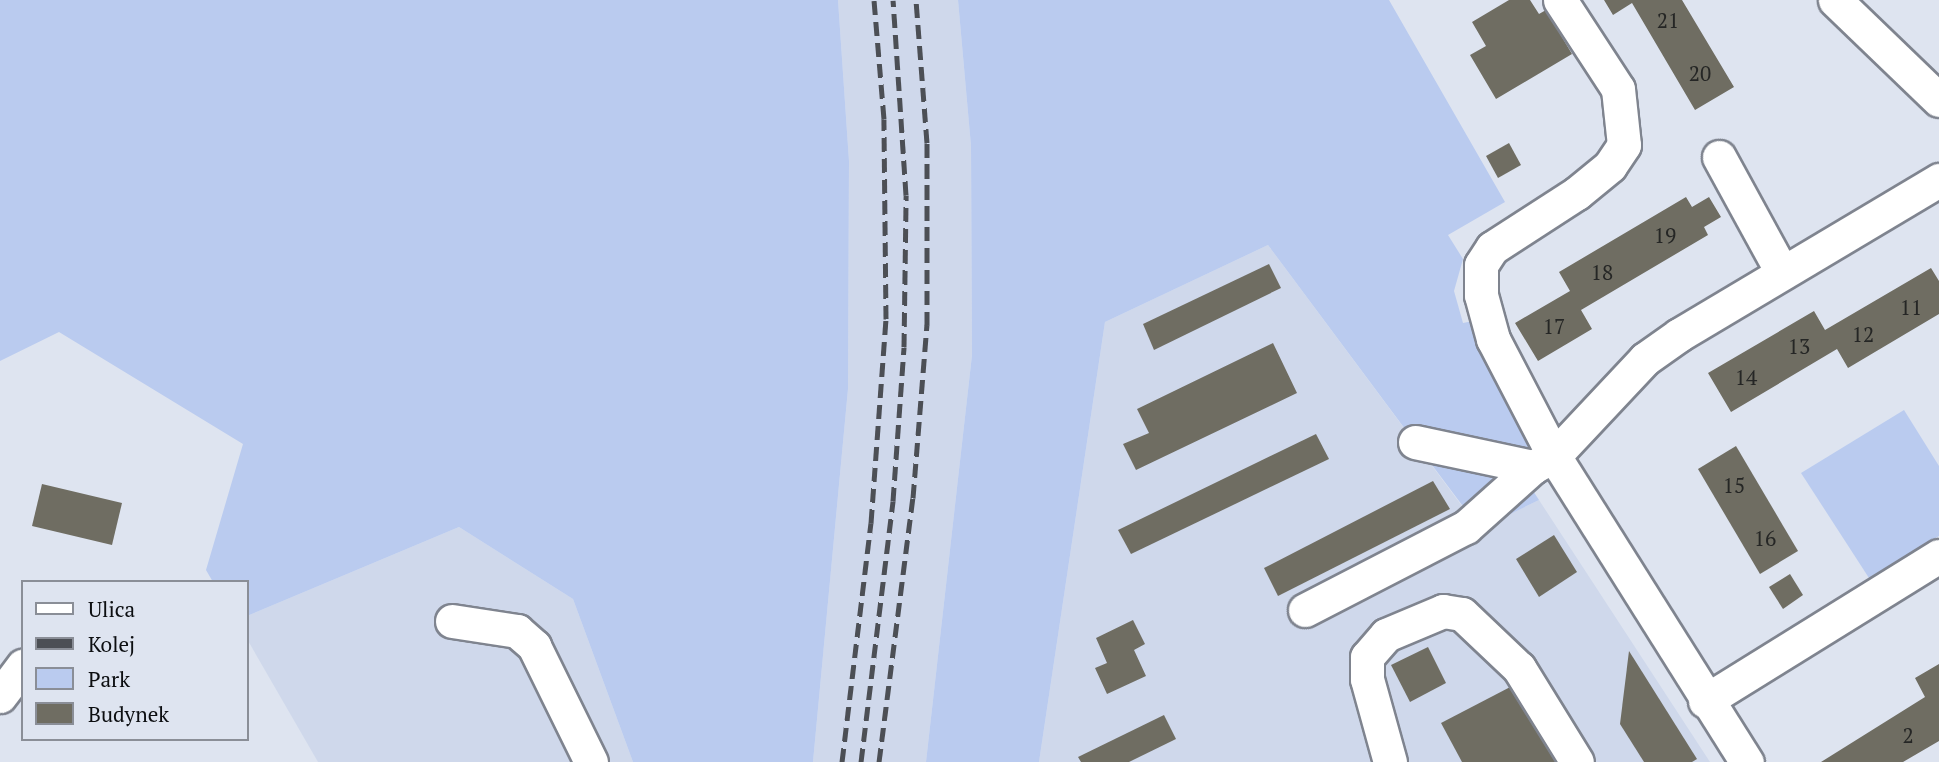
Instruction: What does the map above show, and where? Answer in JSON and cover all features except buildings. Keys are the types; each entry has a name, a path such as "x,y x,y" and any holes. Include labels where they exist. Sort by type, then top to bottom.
{"street":[{"path":"1560,0 1618,89 1624,145 1610,166 1577,193 1492,247 1481,265 1488,321 1544,462 1747,762"},
{"path":"1839,1 1939,100"},
{"path":"1720,157 1782,272"},
{"path":"1305,610 1466,527 1544,462 1645,359 1782,272 1939,180"},
{"path":"1415,442 1544,462"},
{"path":"1705,701 1939,556"},
{"path":"1390,762 1367,679 1367,657 1386,635 1443,611 1462,614 1519,668 1577,762"},
{"path":"452,621 517,631 534,646 591,762"},
{"path":"0,696 21,669"}],"shaded area":[{"path":"838,0 958,0 971,146 972,355 926,762 813,762 848,389 849,161"},
{"path":"1268,245 1479,529 1539,500 1710,762 1039,762 1105,322"},
{"path":"459,527 573,599 633,762 318,762 248,641 248,616"}],"green space":[{"path":"0,0 838,0 849,161 848,389 813,762 633,762 573,599 459,527 248,616 248,580 212,580 206,570 243,444 59,332 0,361"},
{"path":"958,0 1389,0 1505,202 1448,235 1463,259 1454,291 1463,323 1473,321 1538,457 1408,433 1268,245 1105,322 1039,762 926,762 972,355 971,146"},
{"path":"1904,410 1939,466 1939,536 1869,578 1801,473"},
{"path":"1426,457 1520,471 1539,500 1480,529"}],"railway":[{"path":"842,762 871,523 886,319 884,119 874,0"},
{"path":"861,762 893,501 904,347 906,195 893,0"},
{"path":"879,762 913,498 927,325 927,143 916,0"}]}
